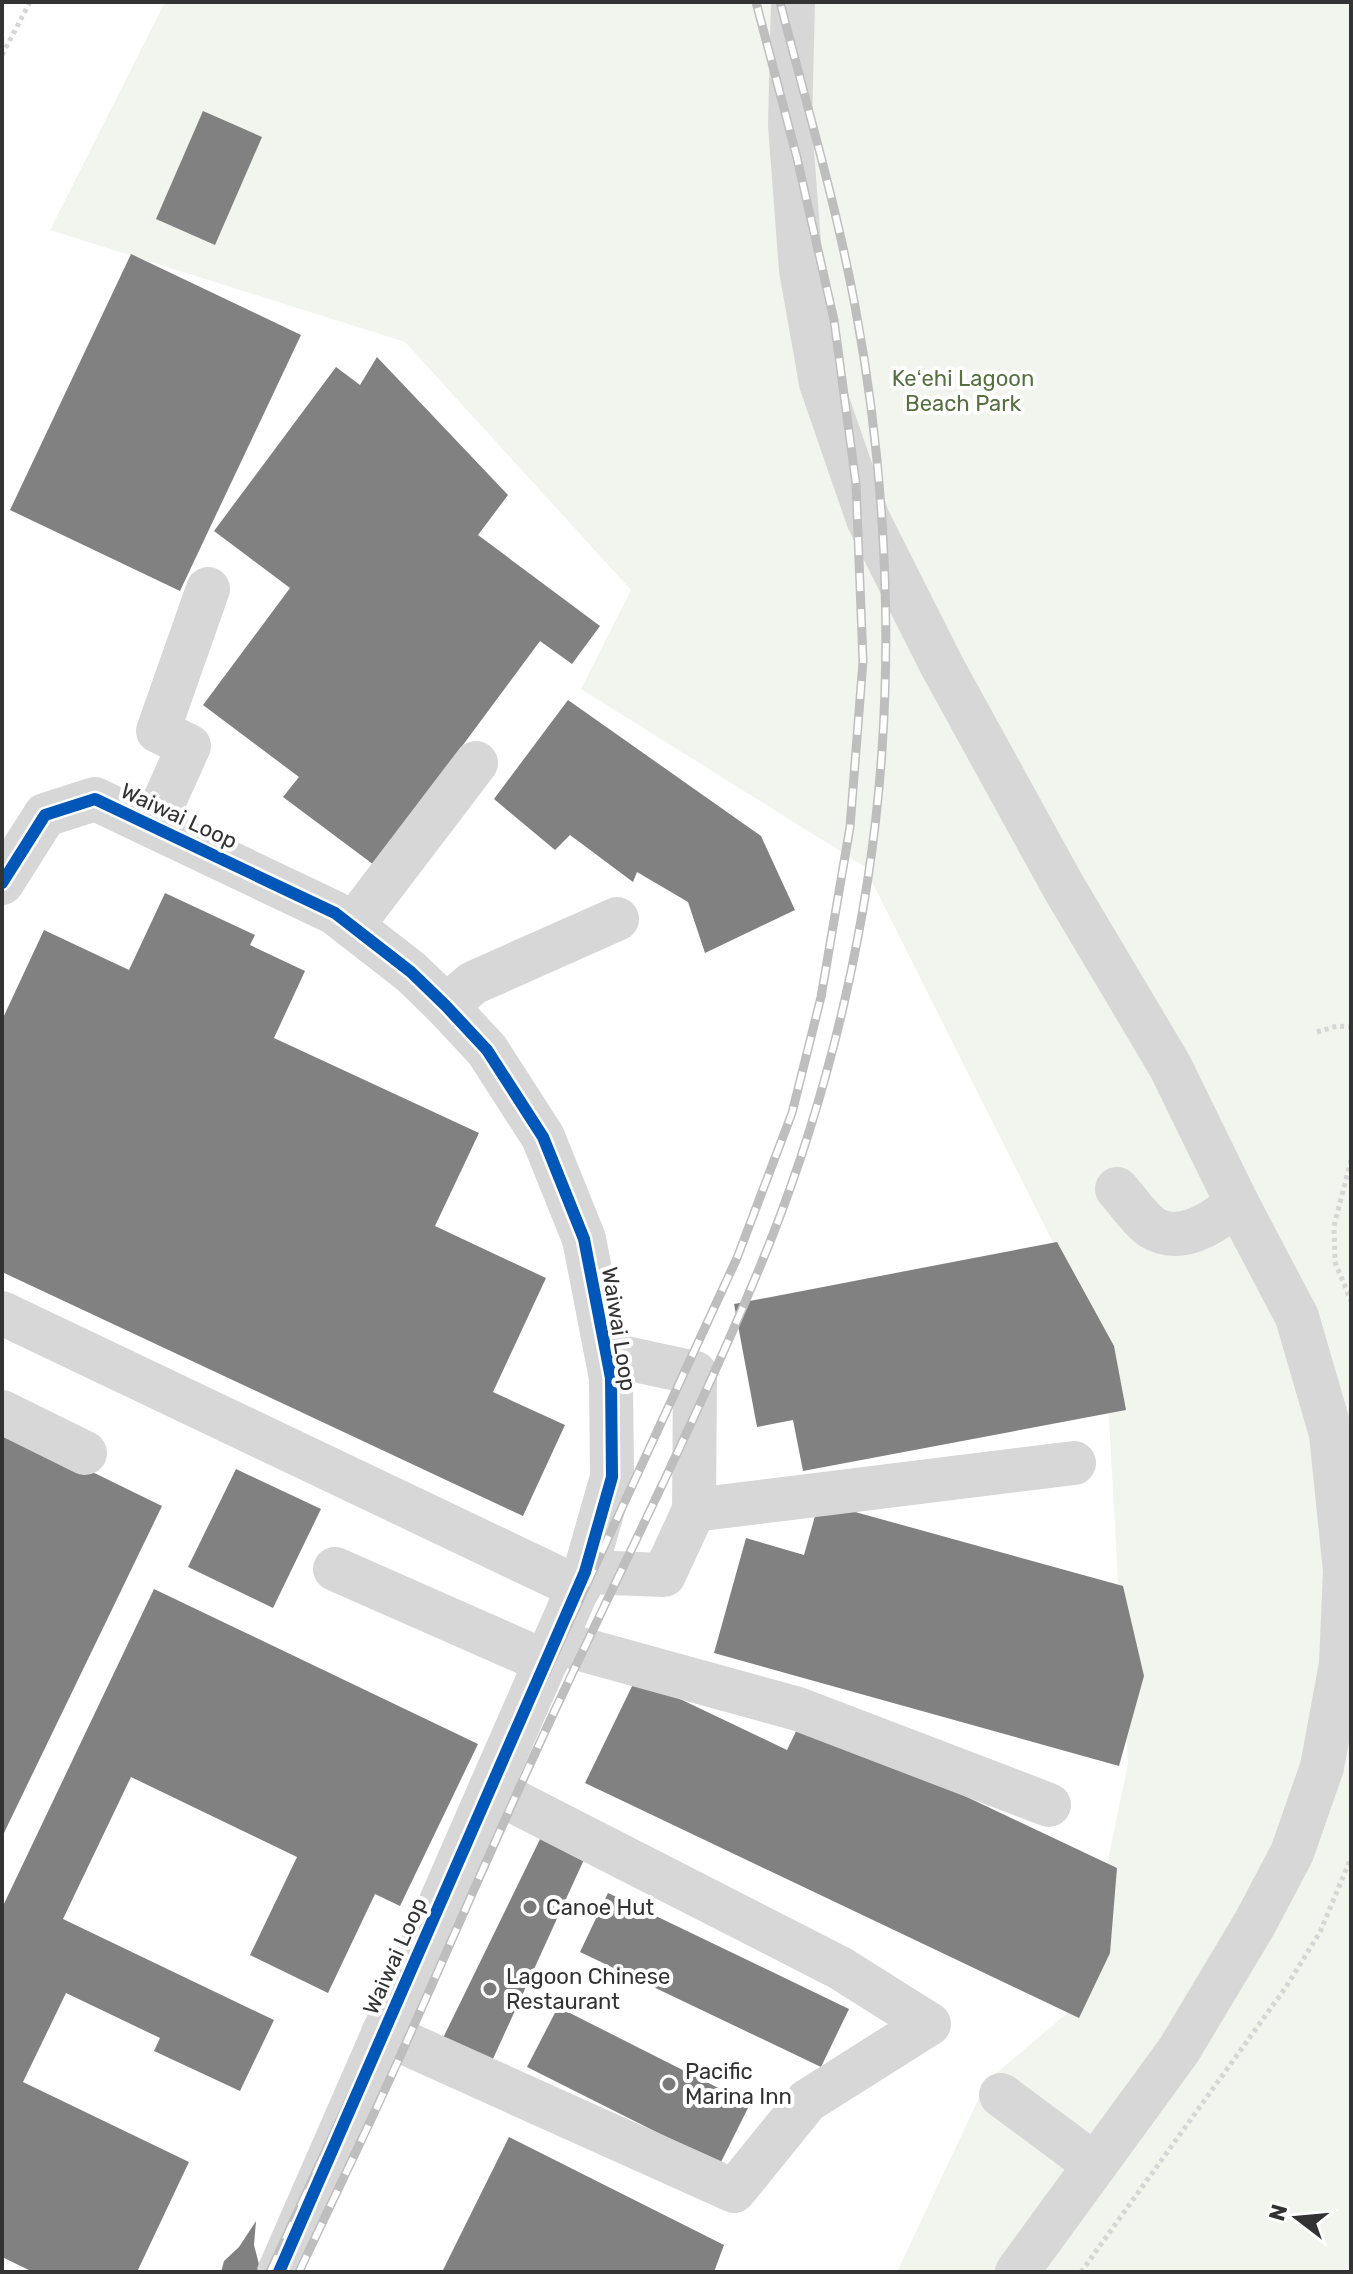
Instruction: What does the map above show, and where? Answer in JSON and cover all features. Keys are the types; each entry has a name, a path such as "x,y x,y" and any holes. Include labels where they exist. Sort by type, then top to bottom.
{"street":[{"path":"793,2 790,125 801,270 821,383 868,519 942,666 1048,858 1170,1066 1297,1317 1331,1434 1345,1571 1341,1664 1322,1767 1292,1853 1255,1923 1179,2050 1017,2272"},
{"path":"153,826 189,746 158,731 208,589"},
{"path":"352,926 476,763"},
{"name":"Waiwai Loop","path":"2,883 45,815 95,799 335,913 352,926 411,972 487,1050 543,1137 584,1239 607,1354 611,1378 612,1477 582,1580 279,2272"},
{"path":"446,1006 473,983 617,919"},
{"path":"1117,1189 1152,1227 1178,1235 1214,1223 1237,1203"},
{"path":"2,1313 582,1580 664,1575 694,1510 695,1373 607,1354"},
{"path":"2,1412 85,1453"},
{"path":"694,1510 1074,1463"},
{"path":"335,1569 550,1652 798,1709 1049,1805"},
{"path":"383,2033 734,2191 807,2101 929,2024 840,1968 490,1789"},
{"path":"1001,2095 1095,2165"}],"path":[{"path":"2,55 30,2"},
{"path":"1317,1032 1337,1026 1351,1027"},
{"path":"1351,1160 1334,1226 1335,1262 1351,1301"},
{"path":"1081,2272 1286,1987 1320,1932 1351,1858"}],"green space":[{"name":"Keʻehi Lagoon Beach Park","path":"165,2 1351,2 1351,2272 897,2272 987,2081 1078,2004 1128,1764 1105,1346 864,866 581,689 631,590 405,342 50,230"}],"building":[{"path":"203,111 262,137 215,245 156,219"},
{"path":"131,254 301,335 180,591 10,510"},
{"path":"377,357 508,495 478,535 600,626 572,664 540,641 374,865 283,797 299,777 203,705 290,588 214,531 336,367 360,385"},
{"path":"568,700 761,836 795,910 705,953 688,902 637,872 633,882 570,835 555,850 494,799"},
{"path":"165,893 255,935 250,945 305,971 274,1038 479,1133 435,1226 546,1278 493,1392 565,1425 523,1516 2,1272 2,1020 44,930 129,970"},
{"path":"1057,1242 1114,1346 1126,1410 803,1471 793,1420 757,1427 734,1304"},
{"path":"2,1428 162,1506 2,1837"},
{"path":"236,1469 321,1509 273,1608 188,1567"},
{"path":"819,1502 1123,1586 1144,1676 1119,1766 714,1653 746,1538 804,1555"},
{"path":"154,1589 478,1744 400,1906 375,1894 328,1993 250,1955 297,1857 131,1777 63,1919 274,2020 240,2091 154,2051 160,2038 66,1993 23,2082 189,2162 137,2272 33,2272 2,2257 2,1908"},
{"path":"636,1678 787,1750 802,1719 1117,1868 1110,1953 1079,2018 585,1783"},
{"path":"544,1831 587,1853 492,2061 443,2038"},
{"path":"608,1893 849,2009 821,2067 580,1952"},
{"path":"558,2007 750,2104 720,2164 527,2067"},
{"path":"509,2137 724,2245 714,2272 442,2272"},
{"path":"256,2221 254,2245 261,2272 221,2272 224,2261 239,2247"}],"railway":[{"path":"270,2272 737,1258 792,1113 821,997 850,827 863,661 856,484 834,320 797,158 756,2"},
{"path":"299,2272 747,1299 812,1123 845,1000 868,875 882,750 886,640 882,527 872,415 855,306 830,192 780,2"}],"cycle path":[{"path":"2,883 45,815 95,799 335,913 411,972 487,1050 543,1137 584,1239 611,1378 612,1477 585,1572 279,2272"}],"place":[{"name":"Canoe Hut","path":"530,1907"},
{"name":"Lagoon Chinese Restaurant","path":"490,1989"},
{"name":"Pacific Marina Inn","path":"669,2084"}]}
